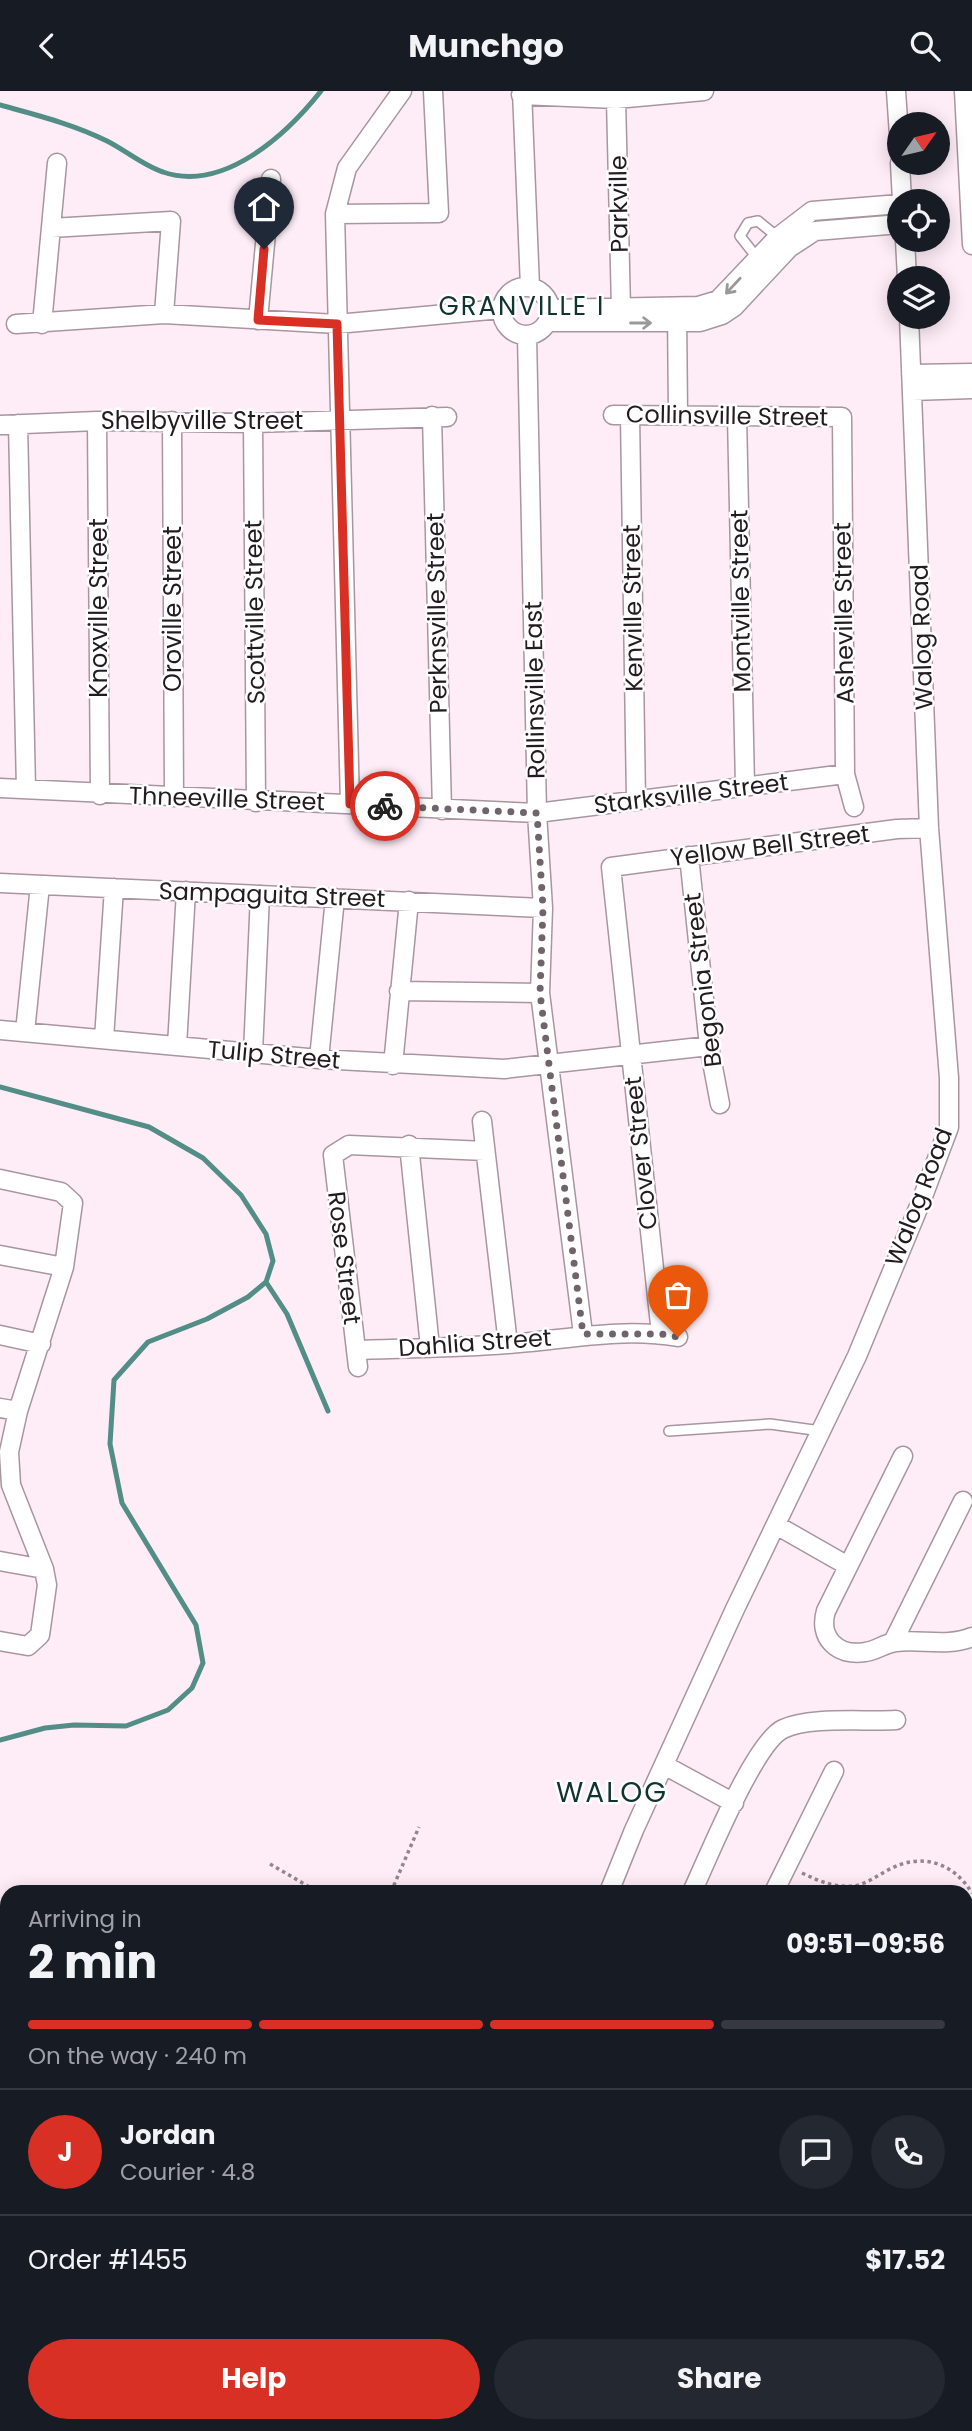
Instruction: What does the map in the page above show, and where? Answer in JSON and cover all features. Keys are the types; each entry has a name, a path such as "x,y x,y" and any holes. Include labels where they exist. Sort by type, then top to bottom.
{"street":[{"path":"350,804 335,213 341,181 347,169 402,91"},
{"path":"335,213 439,213 433,91"},
{"path":"530,287 521,93 616,99 704,91"},
{"path":"896,91 897,112"},
{"path":"964,91 968,113 972,245"},
{"name":"Parkville","path":"616,99 621,309"},
{"path":"42,324 57,163"},
{"path":"258,320 271,179"},
{"path":"550,315 677,315 718,300 763,264 812,211 887,204"},
{"path":"51,228 171,221 164,314"},
{"path":"784,243 815,231 887,225"},
{"path":"530,287 541,292 550,315 540,332 527,336 508,328 502,309 511,292 530,287"},
{"path":"16,324 164,314 337,324 502,309"},
{"path":"550,315 621,309 677,315"},
{"path":"677,315 678,415"},
{"name":"Walog Road","path":"612,1885 664,1765 867,1332 944,1146 949,1127 949,1078 929,828 910,329"},
{"name":"Rollinsville East","path":"527,336 537,813 543,908 540,993 583,1334"},
{"path":"912,382 972,373"},
{"path":"912,382 972,389"},
{"name":"Collinsville Street","path":"621,415 842,417"},
{"name":"Kenville Street","path":"621,415 636,801"},
{"name":"Montville Street","path":"737,416 745,786"},
{"name":"Shelbyville Street","path":"9,425 97,421 253,423 439,417"},
{"name":"Perknsville Street","path":"439,417 442,810"},
{"name":"Asheville Street","path":"842,417 845,774 854,807"},
{"name":"Knoxville Street","path":"97,421 100,795"},
{"name":"Oroville Street","path":"172,421 174,797"},
{"name":"Scottville Street","path":"253,423 257,801"},
{"path":"9,425 26,789"},
{"name":"Starksville Street","path":"537,813 845,774"},
{"name":"Thneeville Street","path":"0,788 100,795 537,813"},
{"name":"Yellow Bell Street","path":"611,867 897,829 929,828"},
{"name":"Begonia Street","path":"689,856 709,1047 720,1104"},
{"name":"Clover Street","path":"611,867 631,1056 670,1336"},
{"name":"Sampaguita Street","path":"0,883 543,908"},
{"path":"24,1032 40,885"},
{"path":"104,1039 114,888"},
{"path":"177,1046 186,891"},
{"path":"253,1053 260,895"},
{"path":"319,1059 335,898"},
{"path":"393,1065 409,901"},
{"path":"399,991 540,993"},
{"name":"Tulip Street","path":"0,1030 393,1065 504,1069 709,1047"},
{"path":"482,1121 508,1344"},
{"name":"Rose Street","path":"357,1358 332,1162 338,1150 349,1145 409,1145"},
{"path":"430,1347 409,1145 485,1151"},
{"path":"0,1179 61,1192 70,1198 72,1208 64,1267 41,1344 9,1410 6,1484 44,1569 47,1585 45,1608 40,1635 33,1644 23,1646 0,1641"},
{"path":"0,1255 64,1267"},
{"name":"Dahlia Street","path":"357,1358 430,1347 508,1344 583,1334 670,1336"},
{"path":"0,1335 41,1344"},
{"path":"903,1456 826,1611 822,1624 825,1635 834,1645 849,1652 862,1653 893,1642 956,1641 972,1637"},
{"path":"893,1642 963,1500"},
{"path":"776,1525 848,1566"},
{"path":"0,1560 44,1569"},
{"path":"695,1885 734,1803 769,1739 782,1729 799,1724 896,1720"},
{"path":"664,1765 734,1803"},
{"path":"778,1885 834,1771"}],"lane":[{"path":"763,264 740,236 748,223 758,221 784,243"},
{"path":"669,1431 770,1424 821,1431"}],"path":[{"path":"394,1885 419,1827"},
{"path":"859,1885 905,1862 932,1861 958,1875 966,1885"},
{"path":"270,1864 306,1885"},
{"path":"787,1867 834,1885"}],"waterway":[{"path":"0,105 81,130 107,141 156,169 186,176 209,174 231,167 252,155 291,125 321,91"},
{"path":"0,1087 149,1127 203,1158 241,1195 266,1234 273,1261 266,1282 248,1297 207,1319 148,1342 114,1380 110,1444 122,1503 196,1625 203,1663 192,1688 168,1710 126,1726 74,1725 45,1728 0,1740"},
{"path":"266,1282 287,1314 328,1411"}],"way so far":[{"path":"385,806 537,813 543,908 540,993 583,1334 661,1334 678,1337"}],"district":[{"name":"GRANVILLE I","path":"522,306"},
{"name":"WALOG","path":"612,1792"}],"route":[{"path":"264,249 258,320 337,324 350,804 385,806"}]}
